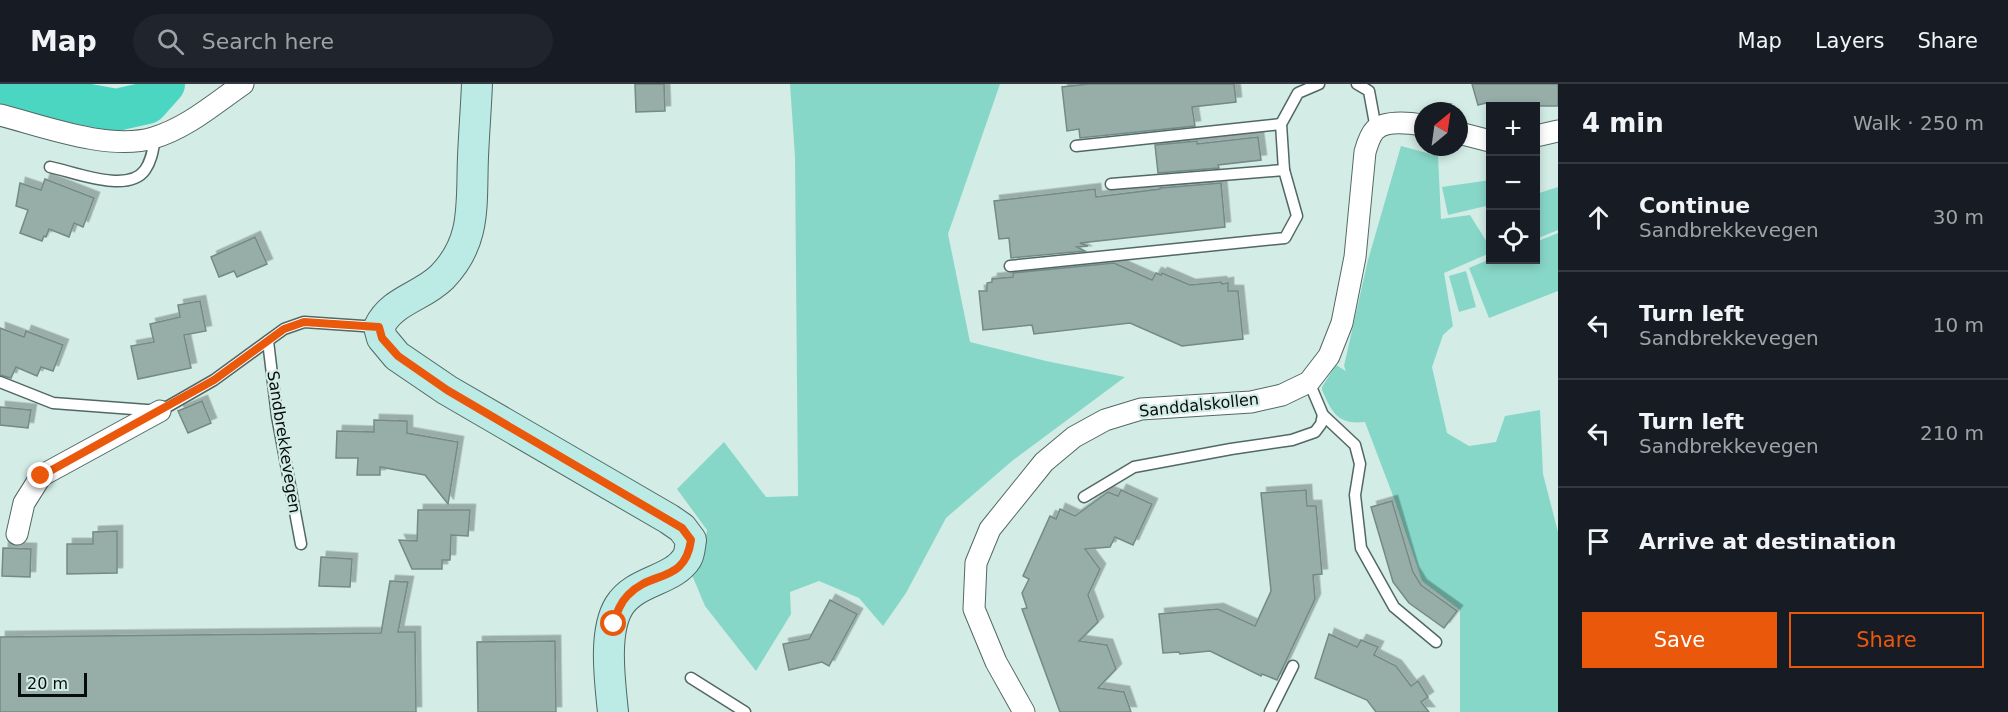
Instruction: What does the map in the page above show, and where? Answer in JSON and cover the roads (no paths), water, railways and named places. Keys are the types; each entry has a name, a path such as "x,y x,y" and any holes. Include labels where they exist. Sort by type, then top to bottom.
{"street":[{"path":"0,115 94,139 118,142 155,138 188,123 243,84"},
{"path":"477,84 472,220 465,245 454,265 439,280 396,305 384,316 379,327 382,338 398,356 447,390 669,519 682,528 691,540 688,556 682,565 629,593 618,607 610,646 609,671 613,712"},
{"path":"1376,129 1389,124 1414,125"},
{"name":"Sanddalskollen","path":"1024,712 996,662 974,609 976,563 990,529 1044,462 1074,437 1105,420 1141,409 1251,402 1282,396 1309,382 1329,356 1342,323 1355,257 1365,152 1376,129"},
{"path":"1468,136 1486,140"},
{"name":"Sandbrekkevegen","path":"17,534 24,503 41,476 160,411"}],"lane":[{"path":"1010,266 1285,238 1297,216 1284,170 1281,124 1298,93 1319,84"},
{"path":"1357,84 1368,87 1376,129"},
{"path":"1076,146 1281,124"},
{"path":"50,167 117,182 129,181 136,179 144,171 151,159 155,138"},
{"path":"1111,184 1284,170"},
{"name":"Sandbrekkevegen","path":"160,411 214,380 284,329 304,322 379,327"},
{"name":"Sandbrekkevegen","path":"268,341 277,416 301,544"},
{"path":"0,382 53,403 160,411"},
{"path":"1309,382 1323,415 1355,445 1360,464 1354,495 1361,548 1394,607 1436,642"},
{"path":"1084,496 1134,467 1292,440 1315,432 1321,424 1323,415"},
{"path":"1270,712 1293,666"},
{"path":"691,678 745,712"}],"waterway":[{"path":"0,88 116,110 147,103 164,84"}]}
